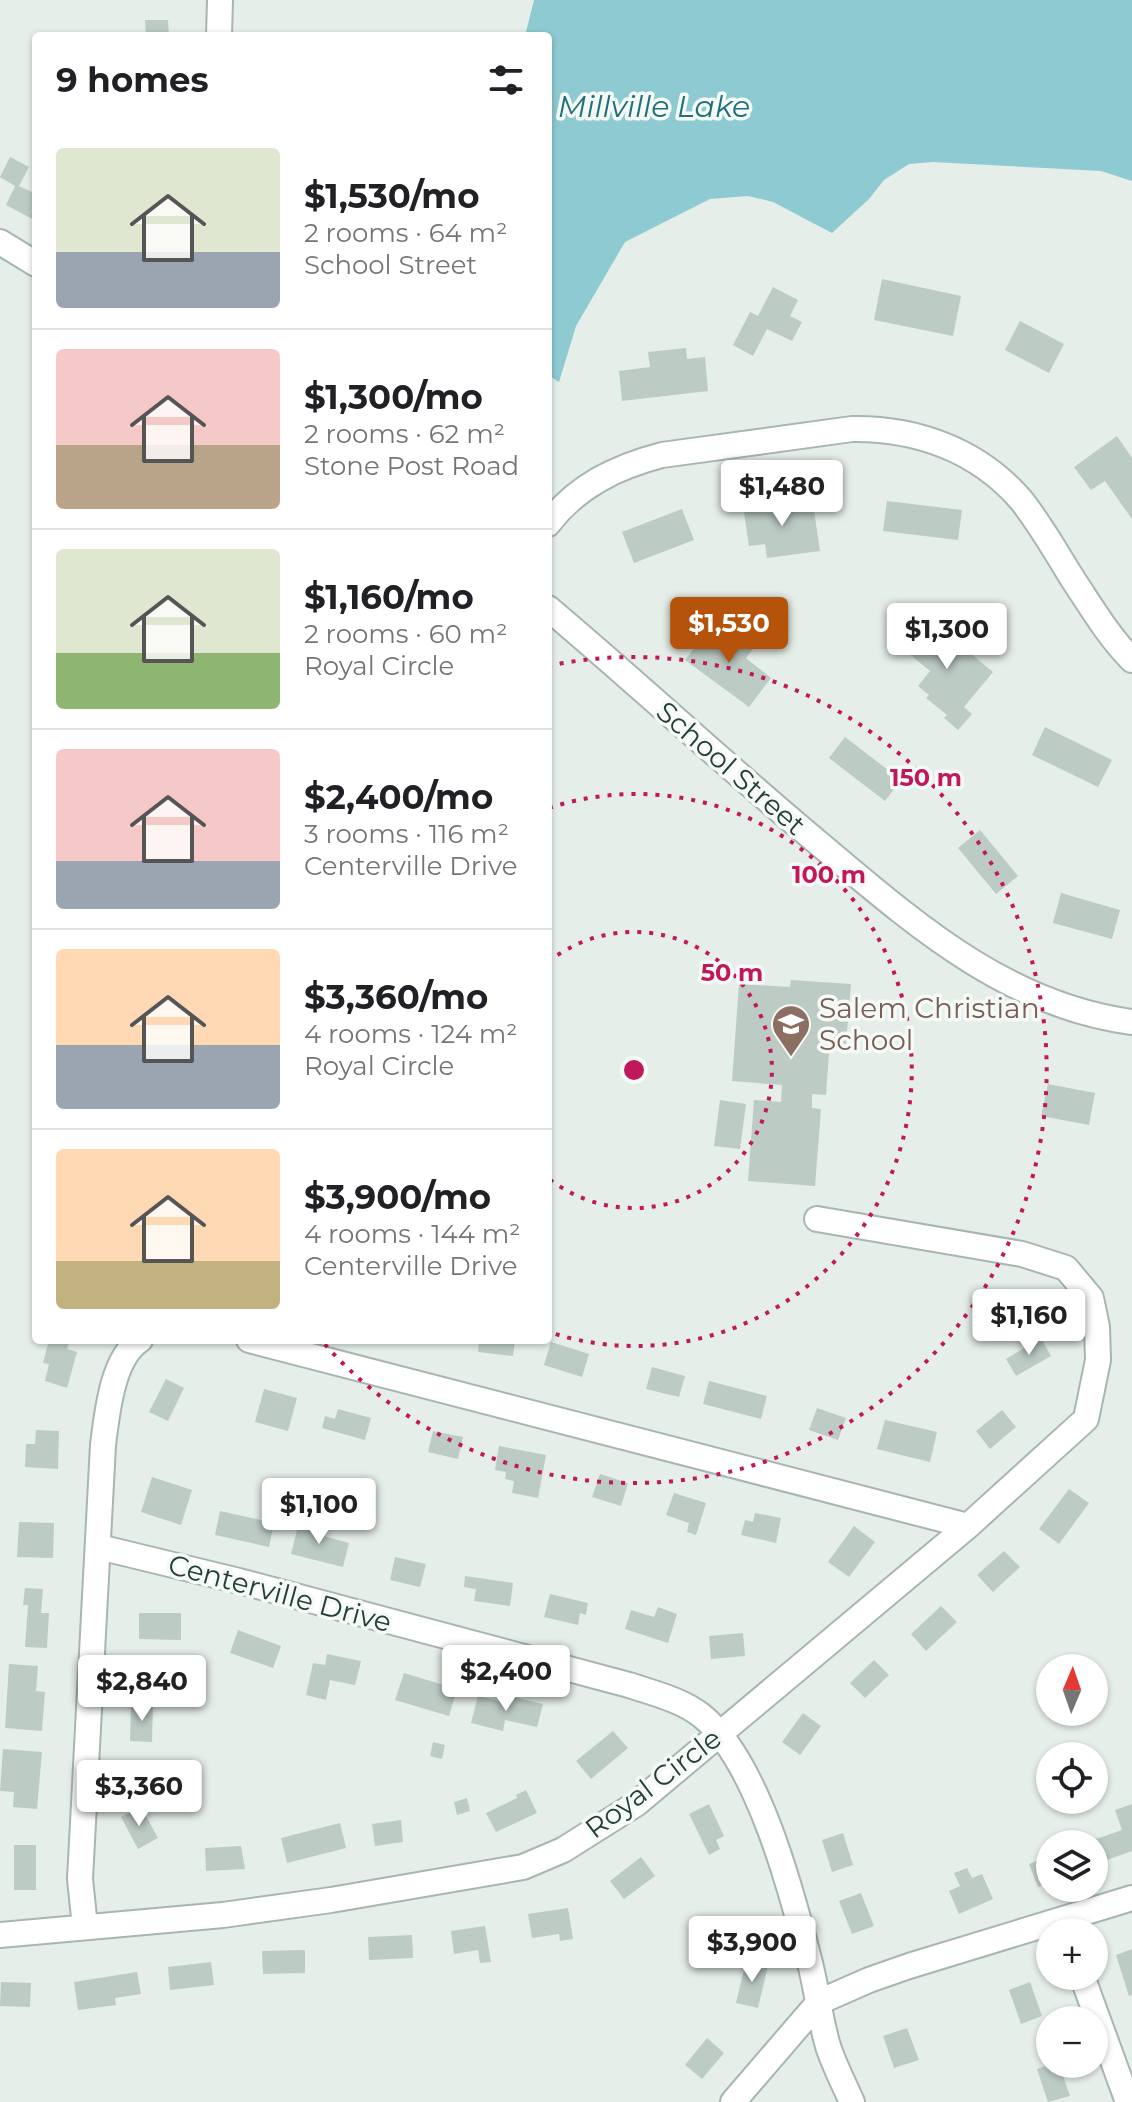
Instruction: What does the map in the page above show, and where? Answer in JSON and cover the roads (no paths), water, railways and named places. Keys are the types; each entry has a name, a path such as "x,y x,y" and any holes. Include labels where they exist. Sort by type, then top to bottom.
{"street":[{"path":"219,32 220,0"},
{"path":"0,242 32,262"},
{"path":"552,520 589,484 634,463 662,455 852,429 877,429 921,436 963,454 986,469 1019,498 1107,630 1132,660"},
{"name":"School Street","path":"552,612 746,782 933,937 983,970 1038,998 1075,1011 1132,1022"},
{"name":"Royal Circle","path":"0,1935 223,1915 523,1867 563,1850 636,1804 968,1526 1086,1419 1098,1360 1097,1327 1091,1298 1066,1268 1022,1254 817,1219"},
{"path":"85,1927 80,1879 101,1474 109,1404 122,1362 134,1344"},
{"path":"265,1344 968,1526"},
{"name":"Centerville Drive","path":"99,1547 629,1685 699,1714 719,1733 743,1769 759,1802 793,1902 829,2047 852,2102"},
{"path":"1083,1918 1132,1898"},
{"path":"733,2102 819,2002 896,1971 1036,1934"},
{"path":"1087,1990 1128,2102"}],"water":[{"name":"Millville Lake","path":"534,0 1132,0 1132,181 1101,171 933,162 909,164 884,180 869,199 832,233 773,202 748,196 710,199 625,242 576,326 559,382 552,378 552,32 526,32"}],"place":[{"name":"Salem Christian School","path":"791,1058"}]}
